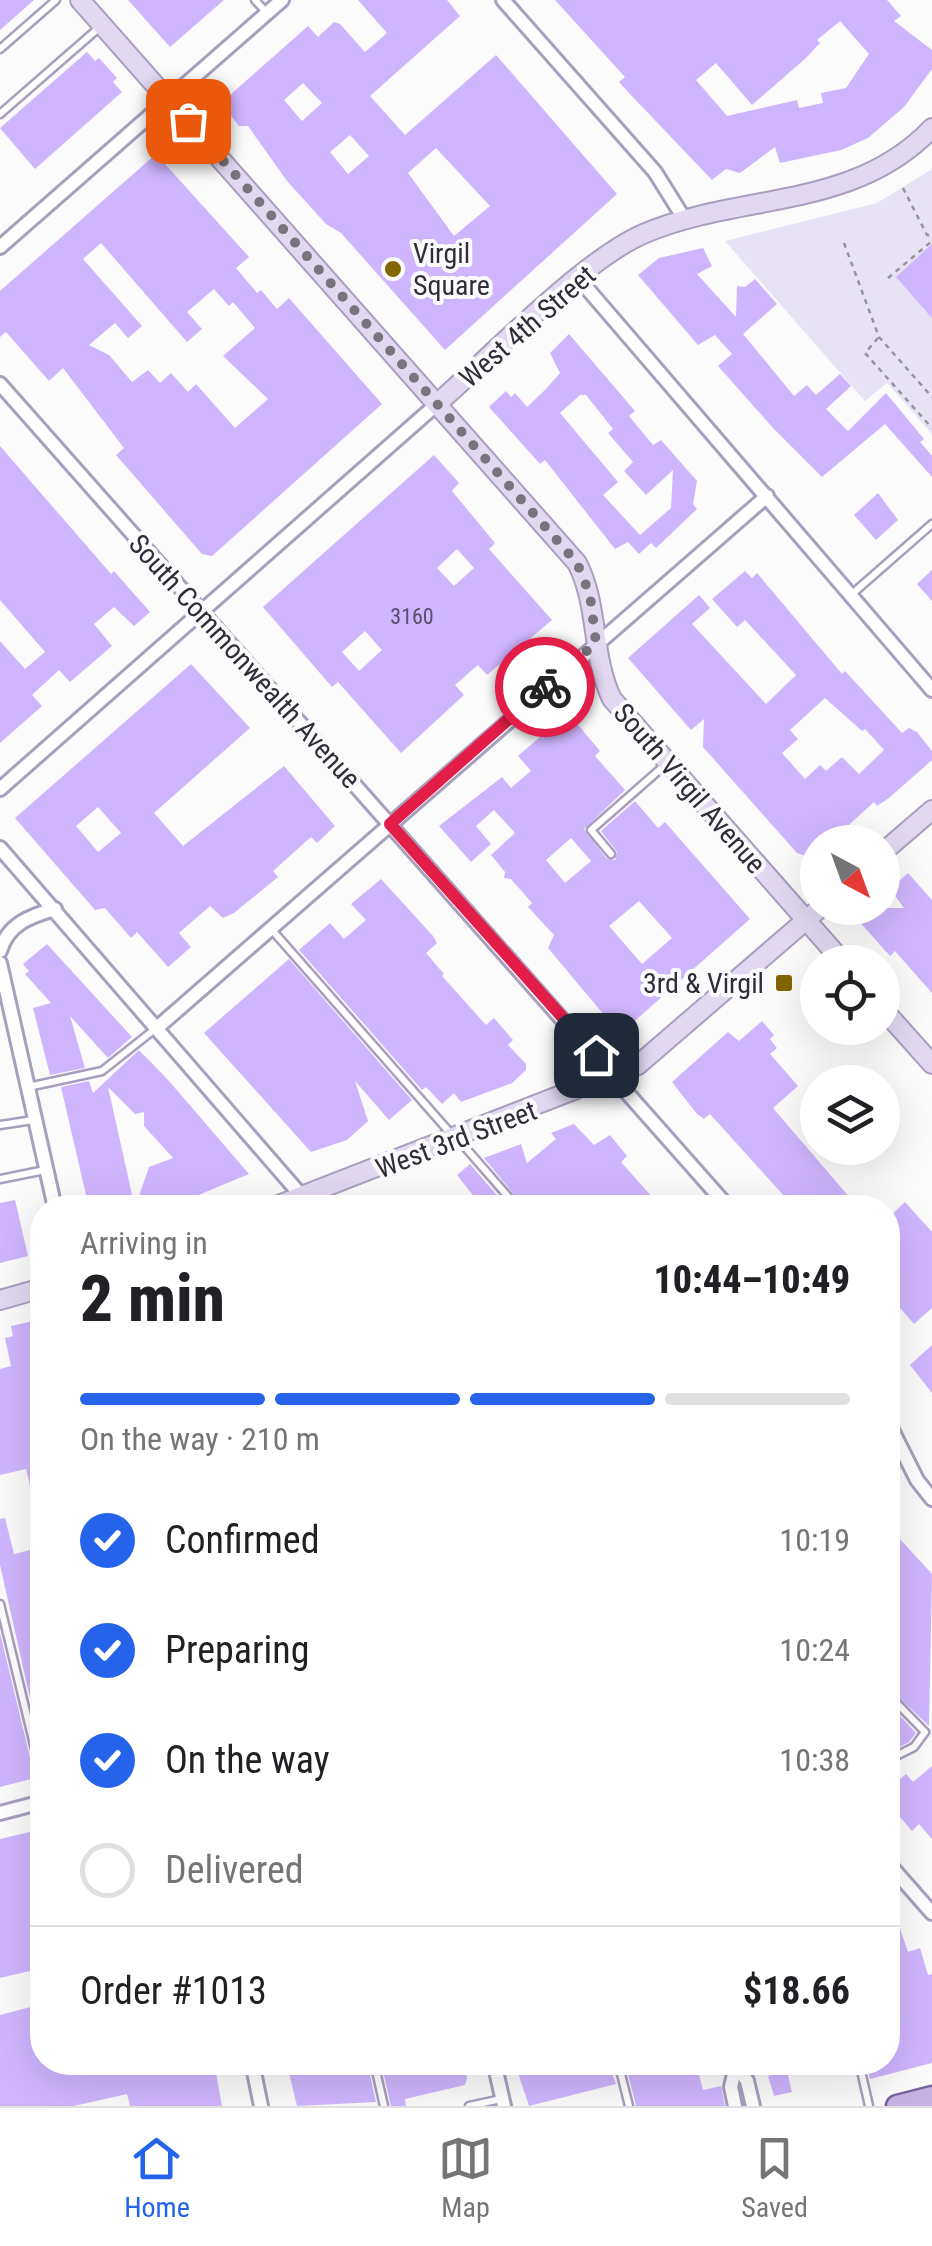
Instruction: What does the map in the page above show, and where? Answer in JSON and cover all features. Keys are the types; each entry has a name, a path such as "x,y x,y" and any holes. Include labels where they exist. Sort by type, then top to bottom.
{"main road":[{"name":"South Virgil Avenue","path":"80,0 577,563 590,595 602,680 612,698 667,763 800,901"},
{"name":"West 4th Street","path":"438,404 627,242 685,220 868,177 901,157 932,128"},
{"path":"900,838 932,810"},
{"name":"West 3rd Street","path":"324,1195 638,1065 800,925"},
{"path":"900,1028 932,1064"},
{"path":"0,1300 30,1291"},
{"path":"897,2106 932,2097"}],"street":[{"path":"0,247 282,0"},
{"path":"504,0 655,172 685,220"},
{"path":"580,279 932,690"},
{"name":"South Commonwealth Avenue","path":"0,384 719,1195"},
{"name":"West 4th Street","path":"0,789 438,404"},
{"path":"158,1027 767,496"},
{"path":"0,848 274,1160 297,1195"},
{"path":"0,951 12,930 28,916 55,909"},
{"path":"0,964 52,1195"},
{"path":"900,1446 917,1480 932,1499"},
{"path":"0,1813 30,1805"},
{"path":"900,1877 932,1913"},
{"path":"255,2075 262,2106"},
{"path":"497,2075 503,2102"},
{"path":"732,2075 730,2086 735,2106"},
{"path":"743,2075 753,2106"}],"lane":[{"path":"0,49 56,0"},
{"path":"256,0 267,13"},
{"path":"0,114 102,25"},
{"path":"852,594 932,524"},
{"path":"612,854 592,830 667,763"},
{"path":"271,930 507,1195"},
{"path":"27,1087 102,1071 158,1027"},
{"path":"0,1125 34,1120"},
{"path":"0,1179 46,1170"},
{"path":"0,1604 30,1728"},
{"path":"900,1706 926,1732 914,1746 900,1754"},
{"path":"377,2075 384,2106"},
{"path":"621,2075 629,2106"},
{"path":"861,2075 869,2106"},
{"path":"469,2106 503,2102"}],"path":[{"path":"888,278 932,238 903,188"},
{"path":"844,243 879,337 932,397"},
{"path":"879,337 865,353 932,428"}],"shaded area":[{"path":"932,169 932,434 887,383 865,401 725,241 877,203"}],"building":[{"path":"0,0 34,0 0,30"},
{"path":"128,0 224,0 170,47"},
{"path":"358,0 447,0 460,16 370,96 405,135 496,55 617,194 445,350 341,233 326,224 287,181 248,126 239,126 221,103 308,26 318,37 334,22 340,24 365,52 387,33","holes":["303,83 322,103 302,121 284,100","350,135 369,156 348,174 330,152","436,148 490,206 454,236 408,173"]},
{"path":"555,0 887,0 901,16 894,21 932,50 932,69 904,107 868,138 841,150 780,163 775,147 740,173 726,169 712,180 619,82 625,77","holes":["840,21 869,54 846,88 821,93 823,103 799,108 797,100 727,116 696,80 716,63 752,105 806,58 820,43 817,40"]},
{"path":"87,52 95,61 99,58 117,78 113,82 122,92 35,169 0,128"},
{"path":"156,154 249,257 236,268 257,293 261,290 277,309 289,298 382,404 212,556 202,554 116,455 124,448 63,368 49,381 6,332 0,337 0,291","holes":["101,243 187,342 202,329 187,312 214,289 229,306 233,302 255,328 223,356 268,399 235,428 196,384 188,392 171,373 160,383 148,370 132,382 109,355 89,345 115,323 128,338 142,326 83,259"]},
{"path":"932,244 932,318 896,277"},
{"path":"703,248 712,266 697,274 736,317 737,286 745,287 755,279 777,304 743,334 794,396 807,385 816,395 840,374 851,386 826,409 848,431 886,393 924,439 920,442 932,456 932,477 885,424 822,477 773,428 718,366 732,354 715,335 698,345 638,275 659,258"},
{"path":"569,334 635,411 629,416 653,445 661,440 697,481 693,504 697,509 656,548 651,543 639,554 628,542 615,549 545,460 540,464 489,407 506,391 511,397 515,393 527,407 560,373 550,353","holes":["580,395 586,395 613,429 608,433 633,462 624,471 646,495 673,470 671,508 640,535 603,495 618,482 560,413"]},
{"path":"0,446 111,574 114,571 150,612 134,626 114,607 94,624 112,646 70,682 59,670 32,695 42,706 0,743 0,641 25,669 45,652 0,600"},
{"path":"434,455 459,483 452,491 495,543 489,549 552,620 487,675 478,665 455,685 464,695 401,753 338,682 332,687 263,607","holes":["457,549 474,568 454,586 437,568","365,631 382,650 359,671 342,652"]},
{"path":"878,493 898,520 876,540 854,515"},
{"path":"932,570 932,601 917,584"},
{"path":"745,571 752,578 757,573 842,674 845,671 902,733 909,728 917,732 932,751 932,760 889,798 877,806 874,802 849,825 800,825 800,854 797,853 703,747 704,719 691,730 628,658 699,595 710,608 692,624 766,704 796,675 745,620 737,627 712,599","holes":["825,698 862,731 865,729 884,750 859,774 842,757 826,771 820,765 805,779 782,753 798,739 790,730"]},
{"path":"191,664 250,728 154,813 183,846 284,766 335,826 317,843 311,837 273,871 278,877 234,913 223,918 210,906 179,933 191,947 168,967 137,932 131,938 105,908 95,910 15,818","holes":["98,807 121,833 98,852 76,826"]},
{"path":"568,713 600,751 595,756 625,790 584,829 606,858 615,860 617,852 601,831 635,801 658,828 665,822 750,919 620,1034 548,948 554,935 528,907 532,903 511,879 504,878 505,872 491,855 515,833 494,810 476,826 491,844 471,862 439,826 502,777 511,788 531,771 518,756","holes":["571,838 591,861 565,883 546,860","639,901 672,938 642,964 609,926"]},
{"path":"908,873 932,900 932,993 900,957 900,945 880,945 862,925 900,925 900,908 904,908 900,903 900,880"},
{"path":"381,879 433,936 437,943 426,953 442,976 486,1025 494,1018 513,1040 508,1045 526,1064 526,1070 512,1083 461,1102 454,1093 442,1104 426,1087 422,1090 299,950 330,923 344,939 366,920 351,904"},
{"path":"47,944 132,1037 108,1058 70,1016 85,1068 50,1075 33,1008 51,1003 25,974 29,971 23,964"},
{"path":"289,959 412,1100 389,1120 355,1081 368,1121 347,1140 311,1152 204,1033"},
{"path":"762,1021 774,1035 770,1039 777,1048 770,1054 798,1086 773,1108 800,1140 800,1165 822,1165 848,1195 783,1195 710,1114 704,1119 697,1114 672,1082 728,1032 739,1041"},
{"path":"139,1050 249,1174 198,1195 139,1195 149,1167 173,1158 144,1126 144,1112 135,1114 108,1087 132,1195 86,1195 61,1087 89,1081 93,1093"},
{"path":"574,1124 594,1145 610,1135 627,1156 621,1162 650,1195 514,1195 484,1158 521,1144 527,1163 556,1139 551,1133"},
{"path":"470,1164 497,1195 473,1195 457,1175"},
{"path":"15,1200 28,1256 0,1263 0,1203"},
{"path":"905,1202 932,1232 932,1308 914,1324 900,1308 900,1207"},
{"path":"30,1322 30,1486 26,1469 0,1475 0,1369 11,1366 5,1338 13,1336 11,1326"},
{"path":"932,1345 932,1393 910,1365"},
{"path":"5,1518 14,1554 30,1550 30,1698 0,1565 0,1519"},
{"path":"900,1539 932,1574 929,1726 900,1698"},
{"path":"0,1633 30,1757 30,1779 0,1787"},
{"path":"900,1716 916,1733 900,1747"},
{"path":"932,1766 932,1839 919,1824 912,1831 900,1817 900,1779 906,1774 913,1782"},
{"path":"30,1832 30,1971 0,1978 0,1839"},
{"path":"900,1928 908,1952 920,1948 928,1975 932,1974 932,2063 900,2071"},
{"path":"30,2007 30,2075 216,2075 222,2106 130,2106 127,2094 74,2106 0,2106 0,2015"},
{"path":"290,2075 370,2075 376,2102 297,2106"},
{"path":"384,2075 466,2075 465,2085 405,2099 406,2106 391,2106"},
{"path":"519,2075 613,2075 616,2084 529,2106"},
{"path":"628,2075 699,2075 703,2090 721,2086 725,2106 636,2106"},
{"path":"788,2075 792,2092 774,2096 768,2076"}],"way so far":[{"path":"188,121 577,563 590,595 596,643 545,687"}],"place":[{"name":"Virgil Square","path":"393,269"},
{"name":"3rd & Virgil","path":"784,983"}],"route":[{"path":"545,687 390,824 596,1055"}]}
